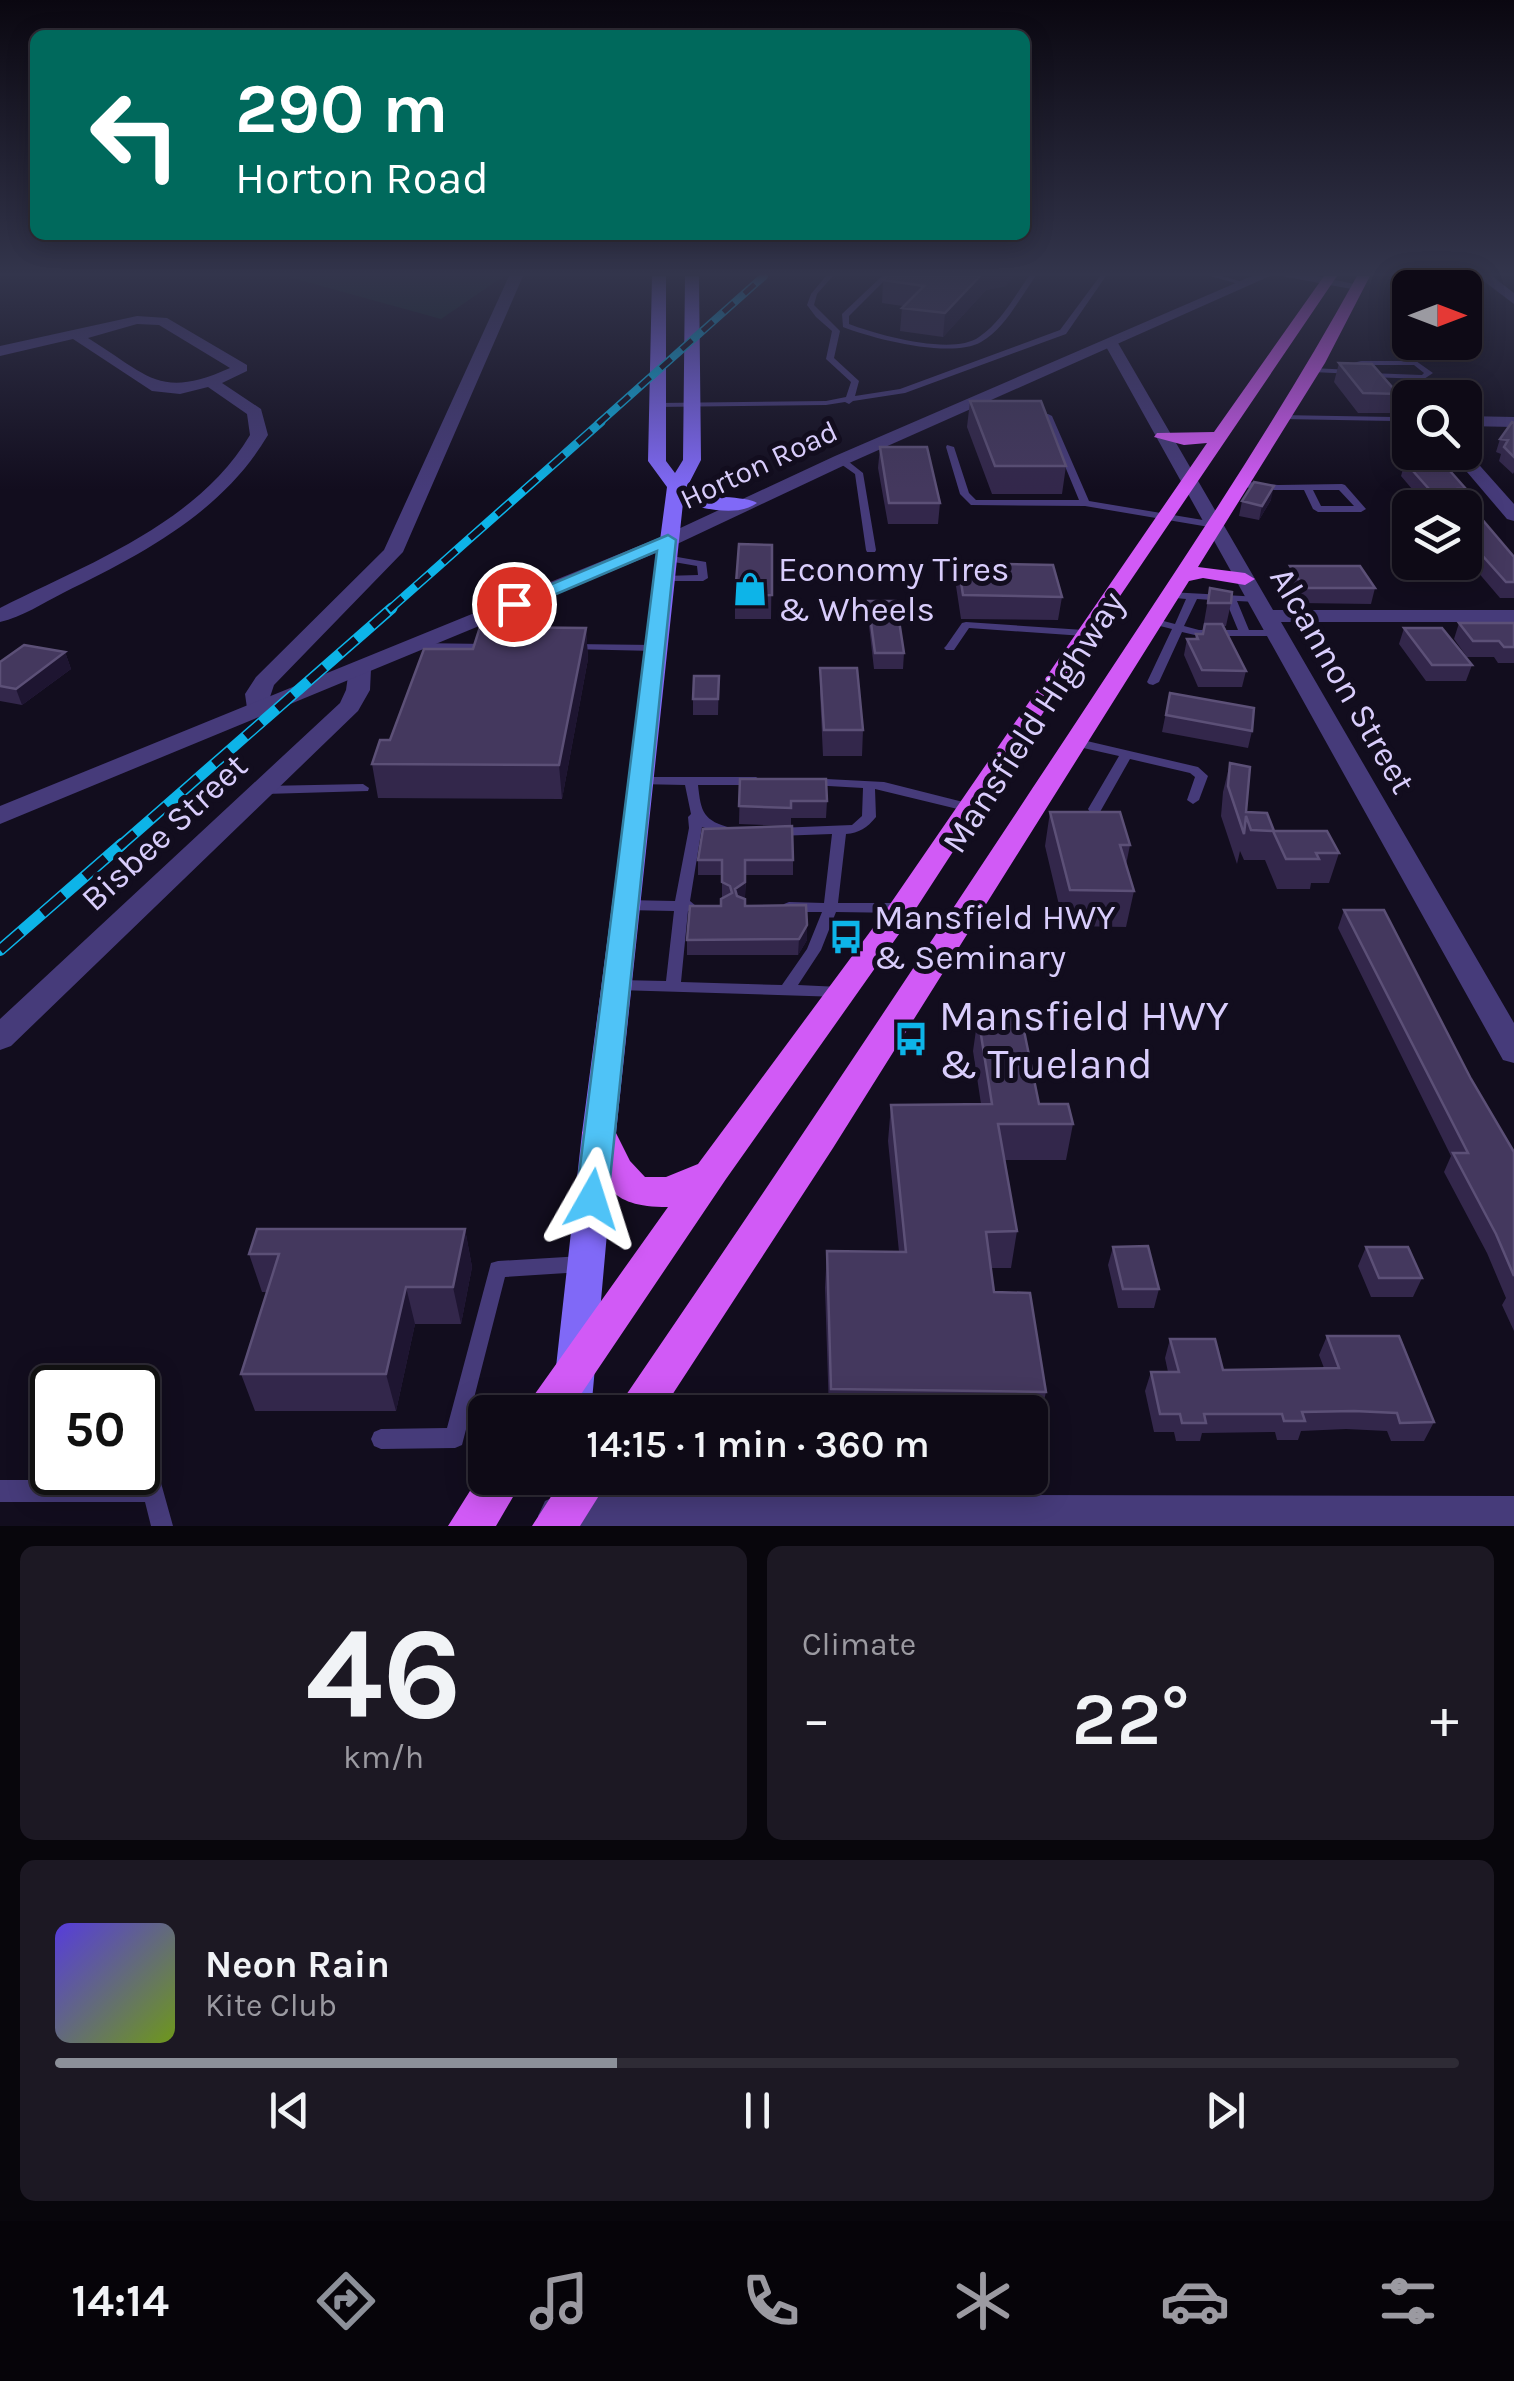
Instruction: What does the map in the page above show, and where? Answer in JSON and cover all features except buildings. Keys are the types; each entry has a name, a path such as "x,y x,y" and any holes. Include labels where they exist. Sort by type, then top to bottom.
{"main road":[{"path":"658,347 658,461 675,492 712,504 748,503"},
{"path":"573,1395 665,559 675,492 692,460 693,347"},
{"name":"Mansfield Highway","path":"558,1395 902,908 1084,633 1283,347"},
{"name":"Mansfield Highway","path":"651,1395 1074,742 1165,625 1174,586 1325,347"},
{"path":"1162,437 1222,437"},
{"path":"1174,586 1203,572 1255,605"},
{"path":"599,1133 617,1172 636,1192 668,1192 697,1182 714,1169"},
{"path":"470,1526 491,1495"}],"street":[{"path":"93,347 158,388 180,389 211,382 242,368 207,347"},
{"path":"256,710 264,682 393,552 484,347"},
{"name":"Horton Road","path":"1,812 415,646 665,559 748,503 841,460 979,405 1103,347"},
{"name":"Alcannon Street","path":"1114,347 1215,524 1255,605 1514,1051"},
{"path":"0,616 152,536 196,508 235,473 256,442 260,424 248,405 211,382"},
{"path":"1482,421 1514,422"},
{"path":"1474,470 1514,515"},
{"path":"1255,605 1514,616"},
{"name":"Bisbee Street","path":"0,1038 350,706 358,690 360,669"},
{"path":"559,1511 784,1521 1514,1518"}],"lane":[{"path":"833,347 830,359 855,381 849,402"},
{"path":"658,405 849,402 902,391 1022,347"},
{"path":"1312,370 1384,377 1424,377 1429,373 1410,362 1361,363 1356,365 1356,372"},
{"path":"1012,416 1048,416 1085,503"},
{"path":"1282,417 1392,419"},
{"path":"950,447 965,494 974,502 1085,503 1215,524"},
{"path":"841,460 860,472 871,550"},
{"path":"1239,484 1269,490 1308,486 1347,488 1361,509 1318,509 1308,486"},
{"path":"1174,586 1193,596 1255,605"},
{"path":"1153,682 1165,625 1193,596"},
{"path":"1245,633 1255,605"},
{"path":"1245,633 1255,605"},
{"path":"950,648 966,625 1084,633"},
{"path":"1165,625 1245,633"},
{"path":"1224,633 1232,647"},
{"path":"415,646 495,647"},
{"path":"555,647 655,648"},
{"path":"1074,742 1194,770 1202,776 1193,800"},
{"path":"1095,809 1126,754"},
{"path":"640,780 779,781"},
{"path":"673,986 678,919 685,906 690,850 697,834 692,781"},
{"path":"797,781 869,785 970,808"},
{"path":"768,832 855,830 868,817 869,785"},
{"path":"265,790 364,788"},
{"path":"695,815 715,830 750,832"},
{"path":"787,989 809,961 834,908 839,832"},
{"path":"626,906 703,906"},
{"path":"781,907 902,908"},
{"path":"616,985 840,992"},
{"path":"381,1439 455,1438 498,1269 585,1264"},
{"path":"0,1491 152,1491 162,1526"}],"railway":[{"path":"598,424 684,347"},
{"path":"389,610 601,422"},
{"path":"119,847 392,608"},
{"path":"0,950 122,844"}],"place":[{"name":"Economy Tires & Wheels","path":"750,589"},
{"name":"Mansfield HWY & Seminary","path":"846,937"},
{"name":"Mansfield HWY & Trueland","path":"911,1039"}],"route":[{"path":"514,604 668,540 592,1199"}]}
